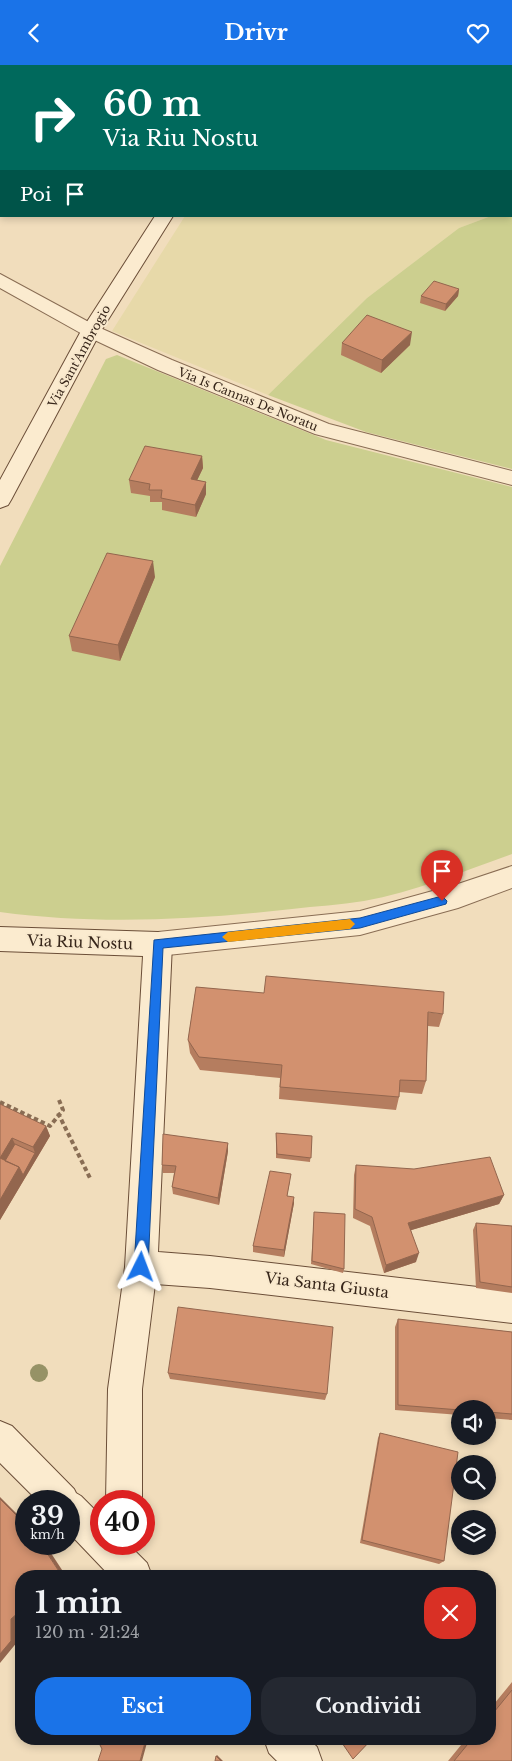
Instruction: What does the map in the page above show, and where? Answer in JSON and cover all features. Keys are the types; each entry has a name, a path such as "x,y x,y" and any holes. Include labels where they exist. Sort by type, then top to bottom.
{"street":[{"name":"Via Sant'Ambrogio","path":"0,500 91,331 163,217"},
{"name":"Via Is Cannas De Noratu","path":"0,280 91,331 174,369 322,429 512,478"},
{"name":"Via Riu Nostu","path":"0,939 158,944 360,923 458,897 512,877"},
{"path":"124,1490 126,1389 141,1267 158,944"},
{"name":"Via Santa Giusta","path":"141,1267 210,1272 512,1307"},
{"path":"0,1438 51,1490"},
{"path":"80,1519 90,1528"},
{"path":"116,1555 129,1570"},
{"path":"288,1745 303,1761"}],"path":[{"path":"0,1102 50,1126 58,1113 63,1110 59,1101"},
{"path":"58,1113 90,1178"}],"shaded area":[{"path":"184,217 488,217 459,228 367,298 268,395 112,331"}],"green space":[{"path":"488,217 512,217 512,469 366,432 268,395 367,298 459,228"},
{"path":"117,355 326,440 512,487 512,854 439,881 383,897 346,904 219,916 109,920 72,919 0,912 0,566 106,359"}],"building":[{"path":"434,281 459,289 446,304 421,296"},
{"path":"367,315 412,332 382,360 342,343"},
{"path":"145,446 202,456 191,479 206,482 195,505 161,498 162,490 149,490 150,484 129,480"},
{"path":"107,553 153,561 118,645 69,636"},
{"path":"266,976 444,992 443,1014 428,1012 426,1081 400,1080 399,1097 280,1087 282,1065 199,1057 188,1040 196,987 264,993"},
{"path":"0,1104 46,1126 33,1147 12,1138 0,1158"},
{"path":"276,1133 312,1136 311,1158 277,1154"},
{"path":"163,1134 228,1143 218,1198 172,1187 176,1166 162,1165"},
{"path":"15,1144 35,1153 23,1175 19,1167 5,1161"},
{"path":"490,1157 504,1195 408,1223 419,1253 386,1265 372,1217 355,1209 356,1165 414,1169"},
{"path":"0,1158 19,1167 0,1200"},
{"path":"270,1171 291,1174 287,1196 294,1197 284,1250 253,1246"},
{"path":"314,1212 345,1214 344,1269 312,1261"},
{"path":"476,1223 512,1226 512,1287 480,1282"},
{"path":"178,1307 333,1327 327,1394 168,1373"},
{"path":"398,1319 512,1332 512,1414 496,1413 496,1400 451,1400 451,1409 398,1405"},
{"path":"380,1433 458,1452 458,1455 451,1455 452,1500 444,1561 362,1540"},
{"path":"0,1499 15,1514 15,1555 48,1555 58,1570 15,1570 15,1615 11,1619 11,1641 0,1654"},
{"path":"512,1690 512,1761 454,1761 467,1745 496,1745 496,1710"},
{"path":"100,1745 144,1745 140,1761 98,1761 102,1749"},
{"path":"343,1745 366,1745 353,1759"}],"slow traffic":[{"path":"228,937 350,924"}],"route":[{"path":"141,1267 158,944 360,923 442,901"}]}
